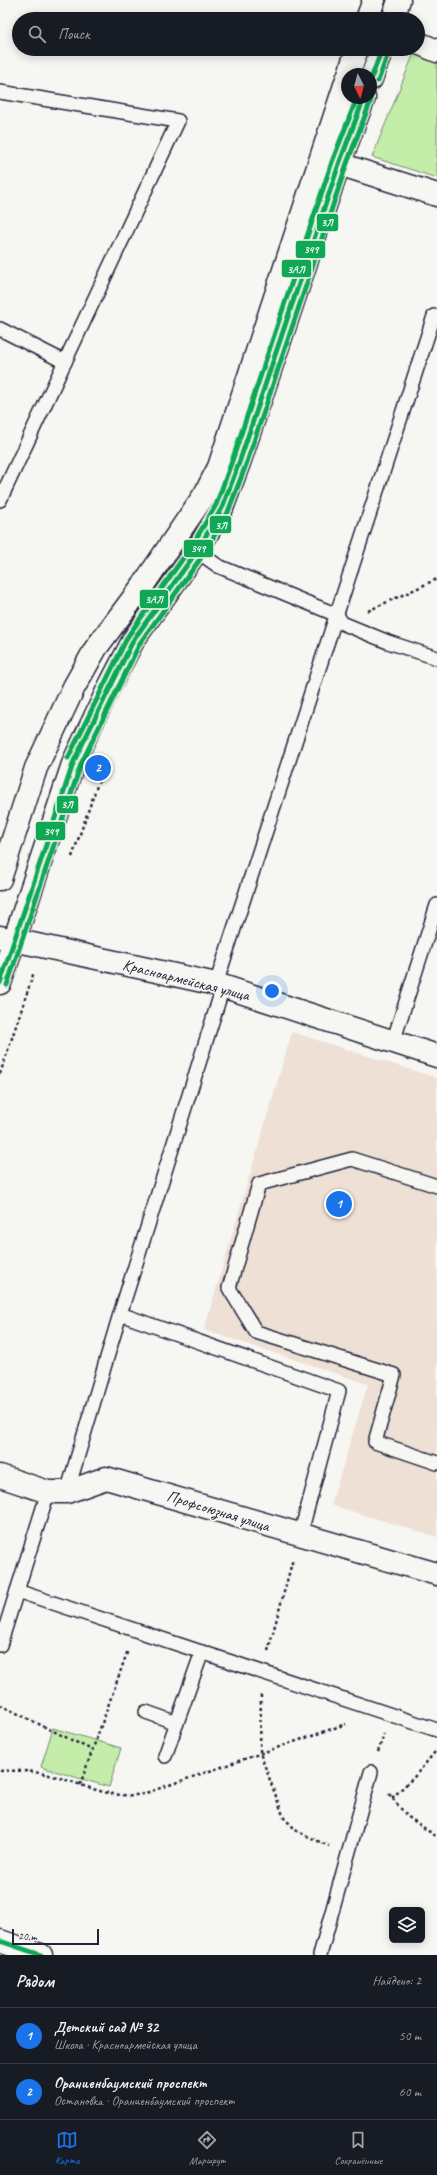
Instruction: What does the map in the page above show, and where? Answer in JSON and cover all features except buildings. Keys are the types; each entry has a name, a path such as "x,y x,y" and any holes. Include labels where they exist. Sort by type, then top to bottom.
{"main road":[{"path":"370,12 374,0"},
{"path":"395,12 399,0"},
{"path":"425,46 437,51"},
{"path":"351,68 355,56"},
{"path":"375,68 379,56"},
{"path":"0,879 36,768 74,687 96,648 143,585 200,501 219,467 341,97"},
{"path":"0,983 7,939 74,761 110,685 134,639 197,551 222,508 240,460 340,164 362,104"},
{"path":"340,164 437,195"},
{"name":"Красноармейская улица","path":"7,939 219,986 437,1056"},
{"path":"0,1476 58,1492"},
{"name":"Профсоюзная улица","path":"58,1492 106,1478 300,1536 437,1574"},
{"path":"0,1942 41,1955"}],"lane":[{"path":"0,92 178,121 0,500"},
{"path":"0,1645 17,1591 58,1492 120,1314 219,986 339,619 434,316 437,317"},
{"path":"0,329 65,362"},
{"path":"197,551 218,566 388,642 437,658"},
{"path":"393,1042 437,905"},
{"path":"437,1186 352,1159 260,1184 229,1288 256,1332 394,1375 375,1442 437,1463"},
{"path":"120,1314 339,1391 300,1536"},
{"path":"17,1591 437,1730"},
{"path":"165,1756 202,1652"},
{"path":"146,1712 177,1723"},
{"path":"320,1955 371,1772"}],"path":[{"path":"339,619 437,579"},
{"path":"300,1536 262,1672 259,1722 260,1753 284,1818 298,1832 323,1844 349,1851"},
{"path":"80,1785 135,1630"},
{"path":"0,1705 92,1750"},
{"path":"0,1770 19,1769 50,1775 114,1796 128,1797 143,1794 260,1753 385,1714"},
{"path":"385,1714 371,1772 407,1816 437,1837"},
{"path":"392,1798 415,1776 437,1748"}],"shaded area":[{"path":"292,1032 437,1078 437,1537 331,1505 368,1384 204,1330"}],"green space":[{"path":"413,56 421,56 437,63 437,178 372,157"},
{"path":"53,1728 121,1748 109,1787 41,1767"}],"transit line":[{"name":"349","path":"375,68 379,56"},
{"name":"3Л","path":"378,81 387,56"},
{"name":"3АЛ","path":"68,758 128,636 191,547 216,505 332,162 355,104"},
{"name":"349","path":"0,983 74,761 134,639 197,551 222,508 240,460 339,164 362,104"},
{"name":"3Л","path":"7,985 81,764 140,643 203,555 228,512 247,462 346,166 369,104"},
{"name":"349","path":"0,1941 41,1955"}],"place":[{"name":"Ораниенбаумский проспект","path":"98,768"},
{"name":"Детский сад № 32","path":"339,1204"}]}
